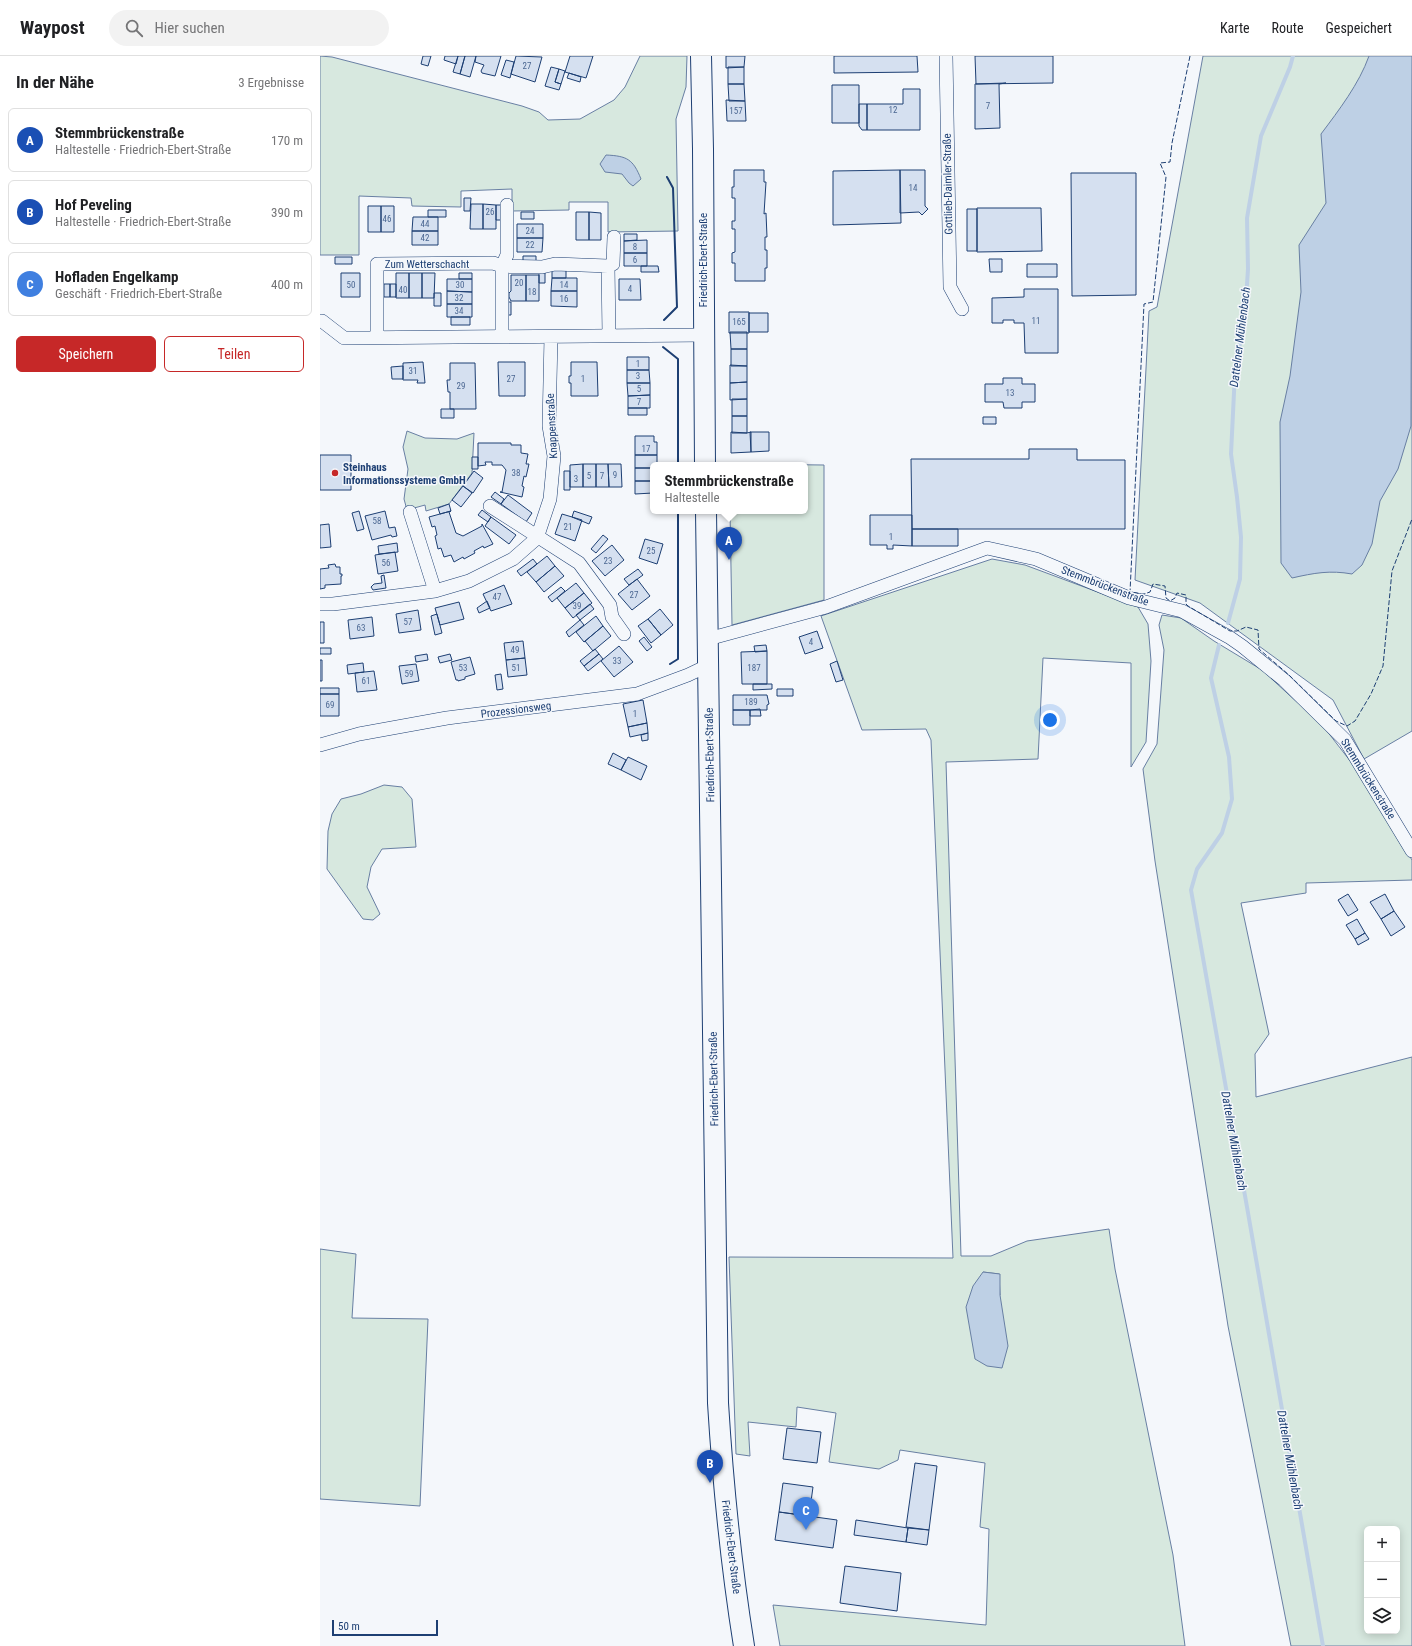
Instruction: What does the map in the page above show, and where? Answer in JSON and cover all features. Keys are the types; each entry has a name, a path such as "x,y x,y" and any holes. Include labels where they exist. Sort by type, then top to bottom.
{"main road":[{"name":"Friedrich-Ebert-Straße","path":"701,56 705,462"},
{"name":"Friedrich-Ebert-Straße","path":"706,514 718,1403 726,1514 744,1646"}],"street":[{"name":"Gottlieb-Daimler-Straße","path":"946,56 950,287 962,309"},
{"path":"502,336 502,266 507,255 507,205"},
{"path":"609,335 608,266 613,264 614,237"},
{"name":"Zum Wetterschacht","path":"377,337 377,264 493,263 502,266 542,267 554,264 608,266"},
{"path":"320,321 344,338 609,335 704,336"},
{"name":"Knappenstraße","path":"537,538 550,499 554,456 549,426 551,336"},
{"path":"490,506 537,538 579,563 610,605 612,617 624,634"},
{"path":"410,512 435,591"},
{"path":"320,604 333,604 435,591 469,581 512,559 537,538"},
{"name":"Stemmbrückenstraße","path":"708,639 826,606 987,548 1036,559 1130,598 1182,610 1242,646 1284,680 1345,740 1412,851"},
{"name":"Prozessionsweg","path":"320,745 359,734 447,718 637,694 688,675 709,665"}],"shaded area":[{"path":"320,56 332,57 522,106 539,112 548,120 580,119 614,100 625,87 640,56 687,56 686,87 676,119 678,231 608,232 608,202 569,202 569,210 512,211 512,189 461,191 461,207 412,206 411,198 359,196 359,255 320,255"},
{"path":"1203,56 1412,56 1412,731 1364,759 1333,700 1200,603 1135,580 1149,311 1157,307"},
{"path":"407,431 425,438 457,439 474,433 472,473 449,504 426,511 425,505 407,510 404,499 408,469 403,447"},
{"path":"808,465 824,465 824,600 732,625 730,514 808,514"},
{"path":"992,559 1025,565 1138,607 1148,624 1151,661 1146,742 1131,767 1131,663 1043,658 1038,759 946,762 961,1256 991,1256 1027,1241 1109,1229 1115,1269 1173,1555 1185,1646 780,1646 773,1605 986,1625 989,1529 980,1527 985,1463 900,1450 898,1460 879,1469 829,1462 836,1413 797,1407 796,1427 748,1422 750,1456 736,1454 729,1257 953,1258 931,740 926,729 862,730 821,616","holes":["983,1272 999,1274 1000,1295"]},
{"path":"1162,615 1181,618 1214,641 1262,670 1323,726 1358,771 1412,860 1412,880 1306,883 1306,893 1241,903 1269,1034 1255,1054 1256,1097 1412,1057 1412,1646 1291,1646 1228,1326 1155,861 1143,769 1157,744 1164,650 1159,625"},
{"path":"384,785 402,787 412,799 416,847 382,849 371,867 367,887 380,914 373,920 363,919 327,869 328,831 332,814 341,799 361,794"},
{"path":"320,1249 356,1254 352,1318 428,1319 420,1506 320,1499"}],"water":[{"path":"1369,56 1412,56 1411,426 1398,469 1380,501 1372,544 1362,565 1352,574 1336,572 1292,578 1281,563 1280,422 1290,376 1301,292 1299,245 1326,203 1321,134 1354,87"},
{"path":"606,155 619,156 628,160 635,167 641,179 633,186 622,174 605,172 600,164"},
{"path":"983,1272 1000,1274 1000,1295 1008,1346 1002,1368 987,1366 975,1359 966,1307 973,1286"}],"building":[{"path":"423,56 431,56 428,66 421,64"},
{"path":"445,56 458,56 456,64 444,60"},
{"path":"458,56 465,56 460,74 453,72"},
{"path":"465,56 476,56 470,77 460,74"},
{"path":"476,56 501,56 495,76 482,73 481,71 484,65 475,62"},
{"path":"516,56 542,57 535,82 511,74"},
{"path":"570,56 593,56 586,78 565,72"},
{"path":"726,56 745,56 744,67 726,68"},
{"path":"834,56 917,56 918,72 834,73"},
{"path":"975,56 1053,56 1053,83 976,84"},
{"path":"506,60 514,62 510,78 501,75"},
{"path":"551,67 559,69 555,82 561,84 559,90 545,86"},
{"path":"728,67 744,67 744,84 728,84"},
{"path":"559,69 565,71 561,84 555,82"},
{"path":"569,73 581,77 580,82 567,78"},
{"path":"1006,83 999,84 1000,128 975,129 975,84"},
{"path":"728,84 744,84 745,101 729,101"},
{"path":"832,85 859,85 859,123 832,123"},
{"path":"903,89 920,89 920,130 867,130 867,104 903,104"},
{"path":"726,100 745,101 746,121 727,121"},
{"path":"859,104 867,104 867,130 862,130 859,126"},
{"path":"734,170 764,170 764,182 766,182 764,214 766,213 767,237 765,237 767,268 765,268 765,281 735,281 735,263 732,263 732,253 735,252 735,229 732,229 732,221 735,221 735,198 732,198 732,187 734,187"},
{"path":"900,170 925,170 925,206 928,209 922,215 919,212 900,213"},
{"path":"900,170 901,223 833,225 833,171"},
{"path":"1071,173 1136,173 1136,295 1072,296"},
{"path":"464,198 471,198 470,211 464,211"},
{"path":"471,204 483,204 483,229 470,229"},
{"path":"483,204 496,205 496,229 483,229"},
{"path":"496,205 502,205 502,220 496,220"},
{"path":"368,206 381,206 381,232 368,232"},
{"path":"381,206 394,206 394,232 381,232"},
{"path":"977,208 1041,208 1042,251 977,252"},
{"path":"967,209 977,209 977,251 967,251"},
{"path":"428,210 446,210 446,217 428,217"},
{"path":"521,212 534,212 534,219 521,219"},
{"path":"576,212 589,212 589,240 576,240"},
{"path":"589,212 601,213 601,240 589,240"},
{"path":"413,217 438,217 438,231 412,231"},
{"path":"517,224 543,224 543,238 517,238"},
{"path":"412,231 438,231 438,245 412,245"},
{"path":"624,234 637,234 637,240 624,241"},
{"path":"517,238 543,238 542,252 517,252"},
{"path":"647,240 647,253 624,253 624,241"},
{"path":"624,253 647,253 647,266 624,266"},
{"path":"523,256 536,256 536,262 523,262"},
{"path":"335,257 352,257 352,264 335,264"},
{"path":"989,259 1002,259 1002,272 990,272"},
{"path":"1027,264 1057,264 1057,277 1027,277"},
{"path":"641,266 658,266 659,272 641,272"},
{"path":"552,267 566,267 566,278 552,278"},
{"path":"539,269 545,269 545,283 539,283"},
{"path":"341,273 360,273 360,297 341,297"},
{"path":"396,273 409,273 409,298 396,298"},
{"path":"409,273 422,273 422,298 409,298"},
{"path":"422,273 435,273 434,298 422,298"},
{"path":"459,273 472,273 472,279 459,279"},
{"path":"511,275 526,275 526,301 511,301 509,293 511,291"},
{"path":"526,275 539,275 539,301 526,301"},
{"path":"552,278 577,278 577,291 551,291"},
{"path":"447,279 472,279 472,292 447,291"},
{"path":"619,279 640,279 641,300 619,300"},
{"path":"384,284 390,284 390,297 384,297"},
{"path":"390,284 396,284 396,297 390,297"},
{"path":"1024,289 1058,289 1058,353 1025,353 1024,323 1014,323 1014,320 1003,320 1003,323 992,323 992,298 1024,297"},
{"path":"447,291 472,292 472,304 447,304"},
{"path":"551,291 577,291 577,307 551,306"},
{"path":"434,293 441,293 441,306 434,306"},
{"path":"505,302 511,302 511,315 505,315"},
{"path":"447,304 472,304 472,317 447,317"},
{"path":"729,312 749,312 749,333 729,333"},
{"path":"749,313 768,313 768,332 749,332"},
{"path":"451,317 470,317 470,325 451,325"},
{"path":"730,332 747,332 747,349 731,349"},
{"path":"731,349 747,349 747,366 731,366"},
{"path":"627,357 649,357 649,370 627,370"},
{"path":"423,362 425,383 417,383 418,380 403,380 403,363"},
{"path":"498,362 525,362 525,396 499,396"},
{"path":"571,362 597,362 598,396 571,396 571,383 569,383 569,376 571,376"},
{"path":"450,363 475,363 476,409 450,409 450,392 448,392 447,380 450,380"},
{"path":"730,365 747,366 747,382 730,383"},
{"path":"403,366 403,379 392,379 391,367"},
{"path":"627,370 649,370 650,383 627,383"},
{"path":"1003,378 1022,378 1022,384 1035,384 1035,402 1022,402 1022,408 1004,408 1003,402 985,402 985,384 1003,384"},
{"path":"747,382 747,399 730,400 730,383"},
{"path":"627,383 650,383 650,395 628,396"},
{"path":"650,395 650,408 628,408 628,396"},
{"path":"732,399 747,399 747,416 732,416"},
{"path":"628,408 647,408 647,415 628,415"},
{"path":"441,409 454,409 454,418 441,418"},
{"path":"732,416 747,416 747,433 732,433"},
{"path":"983,417 996,417 996,424 983,424"},
{"path":"731,432 751,432 751,452 731,453"},
{"path":"750,432 769,432 769,451 751,452"},
{"path":"635,436 654,436 654,442 657,442 657,455 635,455"},
{"path":"478,443 511,443 511,445 521,445 521,453 528,454 526,464 529,464 526,477 524,476 522,497 500,492 502,492 506,470 502,465 492,465 492,462 485,462 486,465 478,466"},
{"path":"1029,449 1077,449 1077,460 1125,460 1125,529 912,529 911,459 1029,459"},
{"name":"Steinhaus Informationssysteme GmbH","path":"320,455 351,455 351,490 320,490"},
{"path":"635,455 657,455 657,462 650,462 650,468 635,468"},
{"path":"472,457 478,457 478,469 472,469"},
{"path":"583,464 583,487 570,487 570,465"},
{"path":"583,464 596,464 596,487 583,487"},
{"path":"596,464 608,464 609,487 596,487"},
{"path":"608,464 621,464 622,487 609,487"},
{"path":"635,468 650,468 650,481 635,481"},
{"path":"474,471 483,478 473,493 463,486"},
{"path":"564,471 570,471 570,490 564,490"},
{"path":"635,481 650,481 650,493 635,494"},
{"path":"463,486 472,493 461,507 452,500"},
{"path":"495,492 504,499 501,504 491,497"},
{"path":"508,495 532,513 526,522 501,504"},
{"path":"449,504 451,511 440,514 438,508"},
{"path":"482,510 491,517 488,522 478,515"},
{"path":"359,511 364,529 357,531 352,513"},
{"path":"385,511 389,528 395,527 397,536 392,537 391,535 372,540 365,516"},
{"path":"451,511 449,512 456,533 463,536 482,526 482,524 493,544 484,548 483,546 474,551 475,553 454,562 451,555 444,557 441,548 438,549 435,536 437,535 435,526 432,527 429,517"},
{"path":"574,511 592,517 589,524 572,517"},
{"path":"562,514 582,520 575,541 555,534"},
{"path":"870,515 912,515 912,546 893,545 893,549 887,549 887,545 870,545"},
{"path":"491,517 516,535 509,544 485,526"},
{"path":"329,524 331,547 320,548 320,525"},
{"path":"912,529 958,529 958,546 912,546"},
{"path":"603,535 608,539 596,553 591,549"},
{"path":"645,539 663,544 657,564 639,558"},
{"path":"397,543 398,552 379,554 378,546"},
{"path":"612,545 624,560 605,576 592,561"},
{"path":"395,552 398,571 378,574 375,555"},
{"path":"547,556 555,566 536,582 527,572"},
{"path":"533,559 537,564 521,576 517,571"},
{"path":"335,564 336,567 340,567 340,574 342,574 341,584 325,585 325,588 320,589 320,569 329,568 328,565"},
{"path":"555,566 564,576 544,592 536,582"},
{"path":"638,569 643,575 629,585 624,579"},
{"path":"384,575 386,588 373,590 371,587 374,584 382,583 381,576"},
{"path":"637,579 650,596 632,610 618,594"},
{"path":"576,583 584,593 565,608 557,598"},
{"path":"504,585 512,604 491,611 483,594"},
{"path":"561,587 565,591 552,602 548,597"},
{"path":"584,593 592,603 573,618 565,608"},
{"path":"487,601 490,608 479,613 477,608"},
{"path":"459,602 464,619 440,625 435,608"},
{"path":"590,604 594,609 580,620 576,615"},
{"path":"660,609 673,625 661,635 648,619"},
{"path":"418,610 421,630 399,633 396,614"},
{"path":"437,614 442,633 435,635 431,616"},
{"path":"596,616 603,626 584,642 576,632"},
{"path":"372,617 374,636 350,639 348,620"},
{"path":"648,619 661,635 651,643 638,626"},
{"path":"580,620 584,625 569,637 566,632"},
{"path":"320,622 324,622 324,643 320,643"},
{"path":"603,626 611,636 593,651 585,641"},
{"path":"817,631 823,648 805,654 799,637"},
{"path":"644,637 652,647 647,651 639,641"},
{"path":"523,641 525,658 506,660 504,643"},
{"path":"766,645 767,651 755,652 754,646"},
{"path":"619,646 633,662 614,677 601,661"},
{"path":"320,648 331,648 331,654 320,654"},
{"path":"595,649 599,654 584,666 580,661"},
{"path":"767,651 767,684 742,684 741,652"},
{"path":"427,654 428,660 416,662 415,656"},
{"path":"450,654 452,660 440,663 438,657"},
{"path":"599,654 603,659 588,671 584,666"},
{"path":"470,657 475,674 465,677 465,679 458,681 456,680 451,662"},
{"path":"525,658 527,675 508,677 506,660"},
{"path":"320,660 322,660 322,681 320,681"},
{"path":"837,661 843,680 836,682 830,664"},
{"path":"363,663 364,672 348,674 347,665"},
{"path":"416,664 419,681 402,684 399,666"},
{"path":"374,671 377,690 357,692 355,673"},
{"path":"501,674 503,689 497,690 495,675"},
{"path":"753,684 772,684 772,689 753,690"},
{"path":"320,688 339,688 339,694 320,694"},
{"path":"777,689 793,689 793,696 777,696"},
{"path":"320,694 339,694 339,716 320,716"},
{"path":"733,695 767,695 769,704 767,705 767,710 733,710"},
{"path":"643,700 647,723 628,727 623,704"},
{"path":"760,709 761,716 750,716 750,710"},
{"path":"733,710 750,710 750,725 733,725"},
{"path":"647,723 648,733 630,737 628,727"},
{"path":"648,733 648,740 642,741 641,735"},
{"path":"613,753 626,760 621,770 608,764"},
{"path":"628,757 647,766 641,780 621,770"},
{"path":"1348,894 1358,910 1348,916 1338,900"},
{"path":"1385,894 1394,911 1381,919 1370,902"},
{"path":"1394,911 1405,927 1391,936 1381,919"},
{"path":"1357,919 1365,933 1355,939 1346,925"},
{"path":"1365,933 1369,939 1358,945 1355,939"},
{"path":"787,1428 821,1432 817,1463 783,1459"},
{"path":"915,1463 937,1466 929,1530 906,1527"},
{"path":"783,1483 813,1487 809,1516 779,1512"},
{"path":"779,1512 837,1520 833,1548 775,1540"},
{"path":"856,1520 908,1528 906,1542 854,1535"},
{"path":"908,1528 929,1530 927,1545 906,1542"},
{"path":"845,1566 901,1573 897,1611 840,1603"}],"waterway":[{"name":"Dattelner Mühlenbach","path":"1228,623 1240,579 1241,537 1231,454 1235,372 1245,315 1248,269 1247,218 1261,136 1290,67 1293,56"},
{"name":"Dattelner Mühlenbach","path":"1219,645 1211,678 1229,757 1232,799 1222,833 1197,869 1191,890 1323,1646"}],"fence":[{"path":"1190,56 1172,143 1170,162 1160,163 1166,177 1153,302 1144,304 1130,592 1144,594 1150,592 1153,584 1165,586 1166,598 1170,601 1175,598 1177,593 1186,595 1186,604 1188,606 1230,631 1237,631 1246,627 1258,630 1259,649 1289,675 1336,721 1347,726 1355,721 1371,694 1383,666 1392,571 1412,519"}],"wall":[{"path":"664,320 677,307 673,188 667,177"},
{"path":"663,347 678,359 678,462"},
{"path":"670,664 678,659 678,514"}],"place":[{"name":"Steinhaus Informationssysteme GmbH","path":"335,473"},
{"name":"Stemmbrückenstraße","path":"729,560"},
{"name":"Hof Peveling","path":"710,1483"},
{"name":"Hofladen Engelkamp","path":"806,1530"}]}
